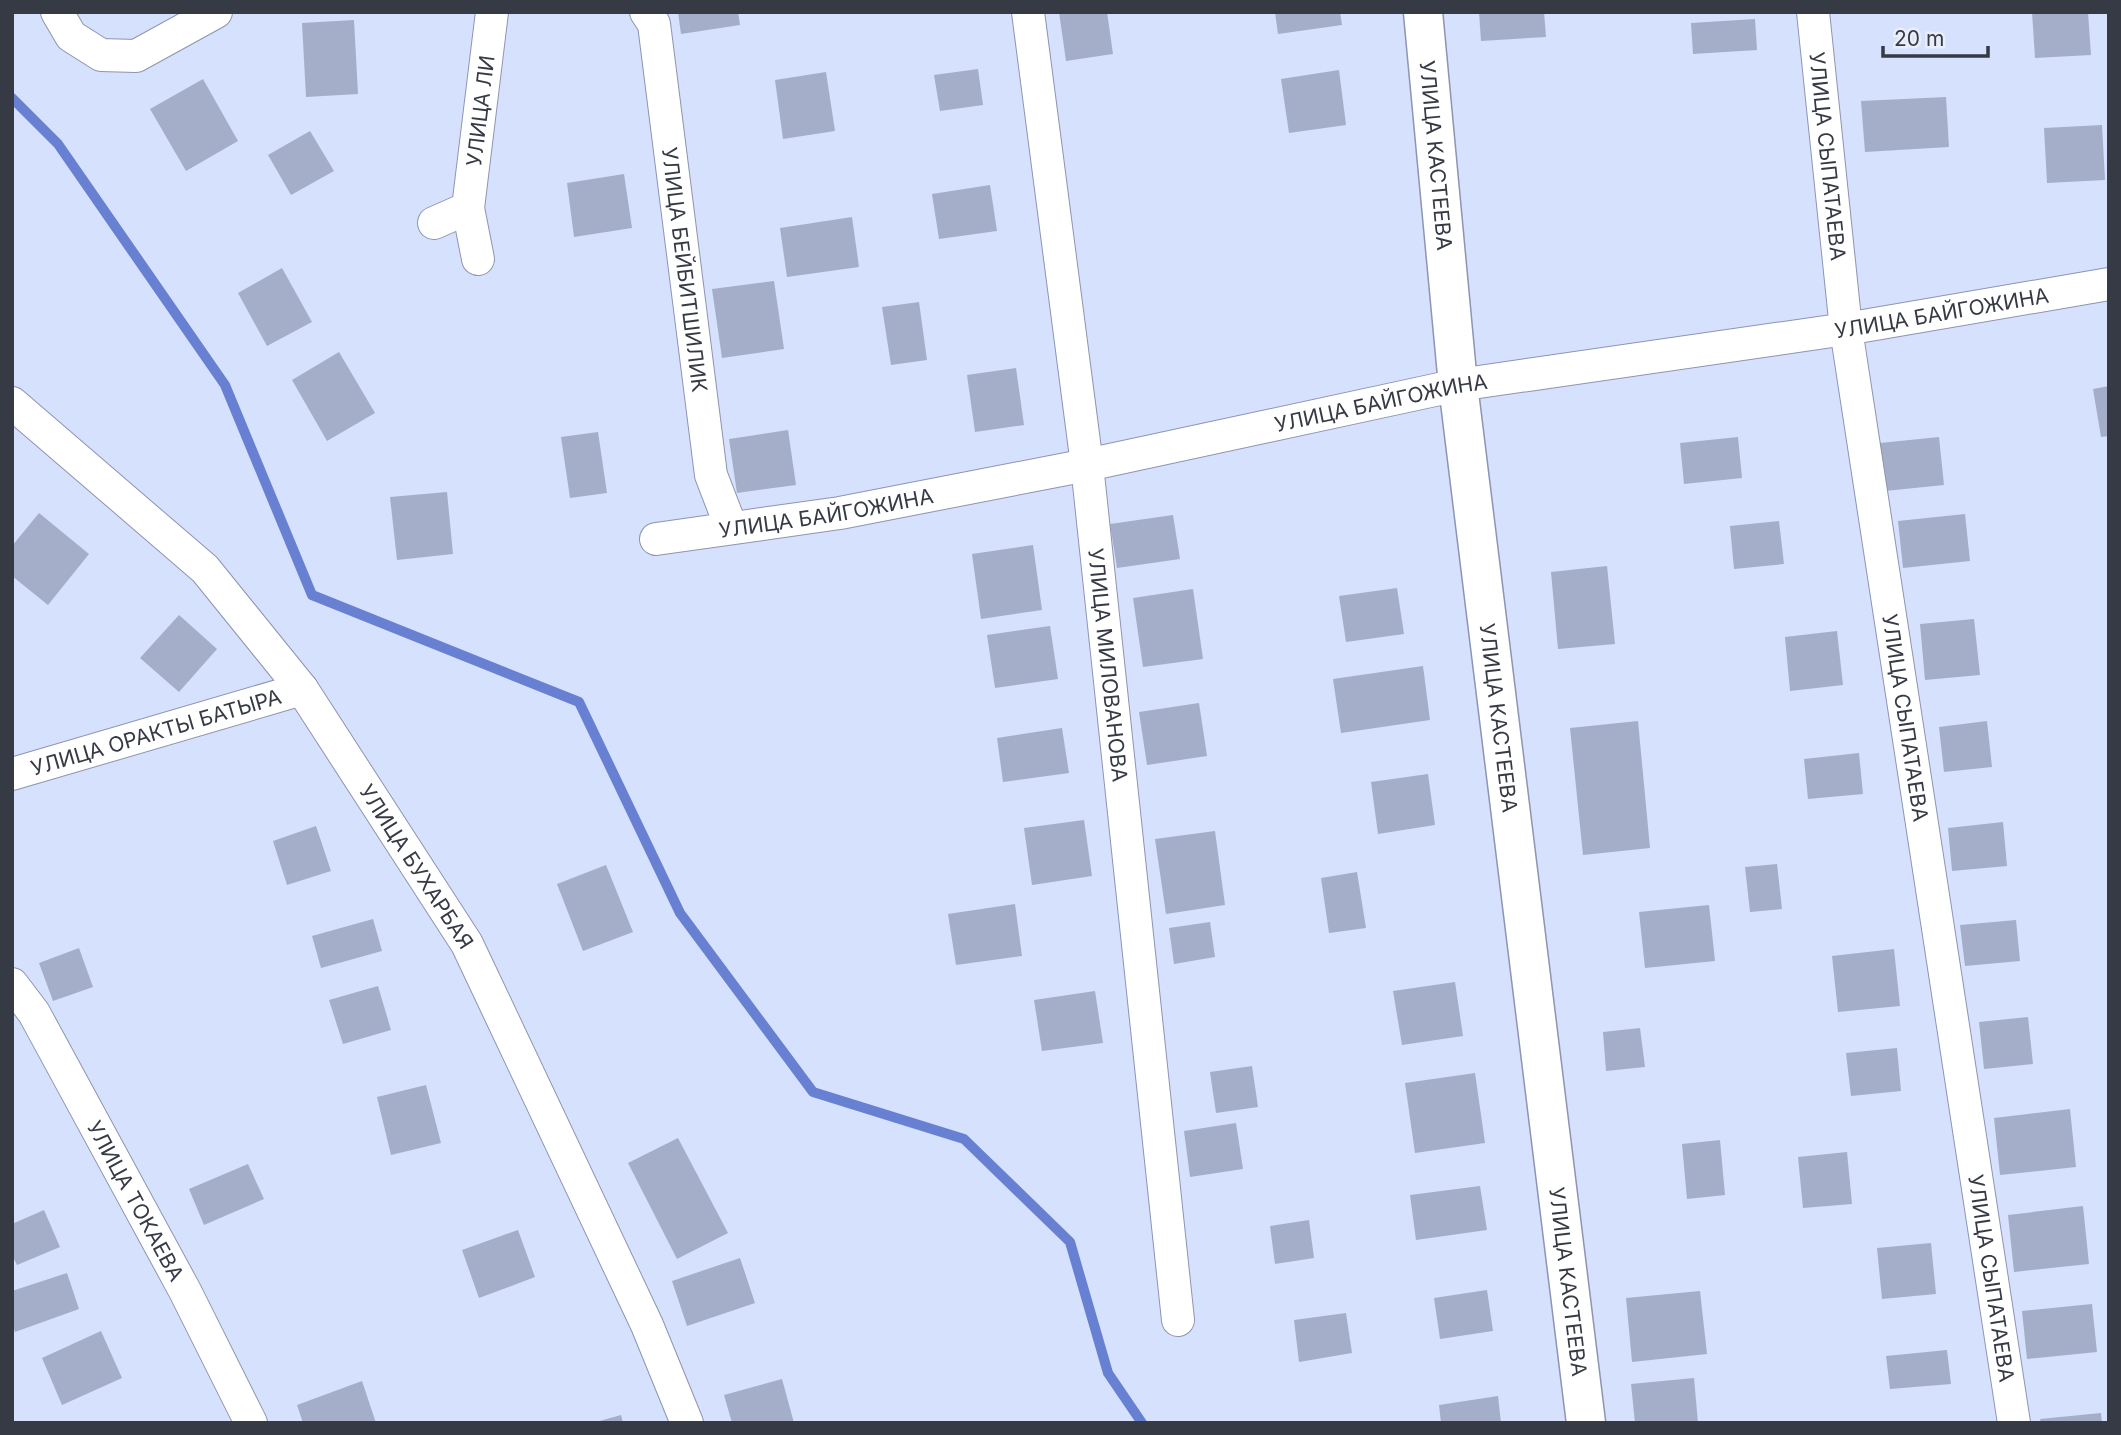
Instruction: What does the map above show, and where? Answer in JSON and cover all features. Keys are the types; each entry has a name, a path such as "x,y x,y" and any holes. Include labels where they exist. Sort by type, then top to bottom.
{"street":[{"path":"57,12 71,36 101,55 136,57 216,12"},
{"name":"УЛИЦА ЛИ","path":"478,259 468,208 492,12"},
{"name":"УЛИЦА БЕЙБИТШИЛИК","path":"646,12 654,24 711,475 731,527"},
{"name":"УЛИЦА МИЛОВАНОВА","path":"1028,12 1087,465 1178,1320"},
{"name":"УЛИЦА КАСТЕЕВА","path":"1423,12 1458,385 1586,1423"},
{"name":"УЛИЦА СЫПАТАЕВА","path":"1813,12 1846,330 2014,1423"},
{"path":"434,223 468,208"},
{"name":"УЛИЦА БАЙГОЖИНА","path":"656,539 840,513 1087,465 1458,385 1846,330 2109,284"},
{"name":"УЛИЦА БУХАРБАЯ","path":"12,403 205,569 302,689 467,944 647,1325 688,1423"},
{"name":"УЛИЦА ОРАКТЫ БАТЫРА","path":"12,774 302,689"},
{"name":"УЛИЦА ТОКАЕВА","path":"12,984 34,1013 185,1291 251,1423"}],"building":[{"path":"678,12 738,12 740,25 681,34"},
{"path":"1059,12 1107,12 1113,54 1066,61"},
{"path":"1275,12 1340,12 1342,25 1278,34"},
{"path":"1479,12 1544,12 1546,37 1481,41"},
{"path":"2032,12 2088,12 2091,55 2035,58"},
{"path":"1755,19 1757,50 1693,54 1691,23"},
{"path":"354,20 358,94 306,97 302,23"},
{"path":"978,69 983,105 940,111 934,75"},
{"path":"1339,70 1346,125 1289,133 1281,79"},
{"path":"826,72 835,131 783,139 775,80"},
{"path":"203,79 238,141 186,171 150,109"},
{"path":"1946,97 1949,147 1865,152 1861,101"},
{"path":"2102,125 2105,180 2047,183 2044,128"},
{"path":"310,131 334,171 291,195 268,155"},
{"path":"624,174 632,228 574,237 567,183"},
{"path":"990,185 997,231 939,239 932,194"},
{"path":"852,217 859,267 787,277 780,228"},
{"path":"282,268 312,322 267,346 238,293"},
{"path":"774,281 784,349 722,358 712,289"},
{"path":"919,302 927,360 891,365 882,307"},
{"path":"339,352 375,413 327,441 292,380"},
{"path":"1016,368 1024,425 975,432 967,375"},
{"path":"2109,386 2109,436 2101,437 2093,389"},
{"path":"788,430 796,485 737,493 729,439"},
{"path":"598,432 607,493 570,498 561,437"},
{"path":"1738,437 1742,478 1684,484 1680,443"},
{"path":"1939,437 1944,485 1885,491 1880,443"},
{"path":"447,492 453,554 397,560 390,497"},
{"path":"39,513 89,554 48,605 12,576 12,546"},
{"path":"1965,514 1970,561 1903,568 1898,521"},
{"path":"1173,515 1180,559 1117,568 1110,524"},
{"path":"1779,521 1784,564 1734,569 1730,526"},
{"path":"1033,545 1042,610 981,619 972,554"},
{"path":"1607,566 1615,644 1558,649 1551,572"},
{"path":"1397,588 1404,634 1346,642 1339,596"},
{"path":"1193,589 1203,659 1143,667 1133,598"},
{"path":"179,615 217,649 179,692 140,658"},
{"path":"1974,619 1980,675 1925,680 1920,624"},
{"path":"1050,626 1058,679 995,688 987,635"},
{"path":"1837,631 1843,685 1790,691 1785,637"},
{"path":"1423,666 1430,720 1341,733 1333,679"},
{"path":"1199,703 1207,756 1147,765 1139,712"},
{"path":"1638,721 1650,848 1583,855 1570,728"},
{"path":"1987,721 1992,767 1944,772 1939,727"},
{"path":"1062,728 1069,773 1003,782 997,738"},
{"path":"1859,753 1863,794 1808,799 1804,759"},
{"path":"1428,774 1435,825 1378,834 1371,782"},
{"path":"1084,820 1092,876 1032,885 1024,828"},
{"path":"2003,822 2007,866 1952,871 1948,828"},
{"path":"316,826 331,871 287,885 273,841"},
{"path":"1215,831 1225,905 1166,914 1155,839"},
{"path":"1777,864 1782,909 1750,912 1745,867"},
{"path":"606,865 633,932 583,951 557,884"},
{"path":"1357,872 1366,928 1329,933 1321,878"},
{"path":"1015,904 1022,956 956,965 948,914"},
{"path":"1709,905 1715,961 1645,968 1639,912"},
{"path":"373,919 382,951 321,968 312,936"},
{"path":"2016,920 2020,961 1965,966 1960,925"},
{"path":"1210,922 1215,957 1174,964 1169,928"},
{"path":"79,948 93,987 53,1001 39,963"},
{"path":"1894,949 1900,1006 1838,1012 1832,956"},
{"path":"1455,982 1463,1036 1402,1045 1393,991"},
{"path":"378,986 391,1030 343,1044 329,1000"},
{"path":"1095,991 1103,1043 1042,1051 1034,1000"},
{"path":"2028,1017 2033,1064 1984,1069 1979,1022"},
{"path":"1640,1028 1645,1067 1606,1071 1603,1032"},
{"path":"1897,1048 1901,1091 1851,1096 1846,1053"},
{"path":"1252,1066 1258,1107 1216,1113 1210,1072"},
{"path":"1475,1073 1485,1143 1415,1153 1405,1083"},
{"path":"426,1085 441,1143 391,1155 377,1097"},
{"path":"2070,1109 2076,1167 2000,1175 1994,1118"},
{"path":"1236,1123 1243,1169 1190,1177 1184,1131"},
{"path":"678,1138 728,1233 677,1259 628,1163"},
{"path":"1720,1140 1725,1195 1687,1199 1682,1144"},
{"path":"1847,1152 1852,1204 1803,1208 1798,1157"},
{"path":"248,1164 264,1199 204,1225 189,1189"},
{"path":"1480,1186 1487,1230 1416,1240 1410,1195"},
{"path":"2083,1206 2089,1264 2014,1272 2008,1215"},
{"path":"44,1210 60,1247 17,1265 12,1255 12,1224"},
{"path":"1309,1220 1314,1258 1275,1264 1270,1226"},
{"path":"518,1230 535,1277 479,1298 462,1250"},
{"path":"1931,1243 1936,1294 1882,1299 1877,1248"},
{"path":"740,1258 755,1303 687,1326 672,1281"},
{"path":"67,1273 79,1309 15,1332 12,1324 12,1291"},
{"path":"1487,1290 1493,1331 1440,1339 1434,1298"},
{"path":"1700,1291 1707,1354 1632,1362 1626,1298"},
{"path":"2092,1304 2097,1352 2027,1359 2022,1311"},
{"path":"1346,1313 1352,1353 1299,1362 1294,1320"},
{"path":"101,1331 122,1378 62,1405 42,1358"},
{"path":"1947,1350 1951,1384 1890,1389 1886,1356"},
{"path":"1694,1378 1698,1423 1635,1423 1631,1384"},
{"path":"782,1379 794,1423 732,1423 724,1395"},
{"path":"362,1381 376,1423 303,1423 297,1405"},
{"path":"1498,1396 1501,1423 1441,1423 1439,1405"},
{"path":"2101,1413 2102,1423 2041,1423 2040,1419"},
{"path":"621,1415 623,1423 596,1423 596,1422"}],"waterway":[{"path":"12,98 58,144 225,385 312,595 579,702 680,913 813,1092 964,1139 1070,1242 1108,1373 1142,1423"}]}
